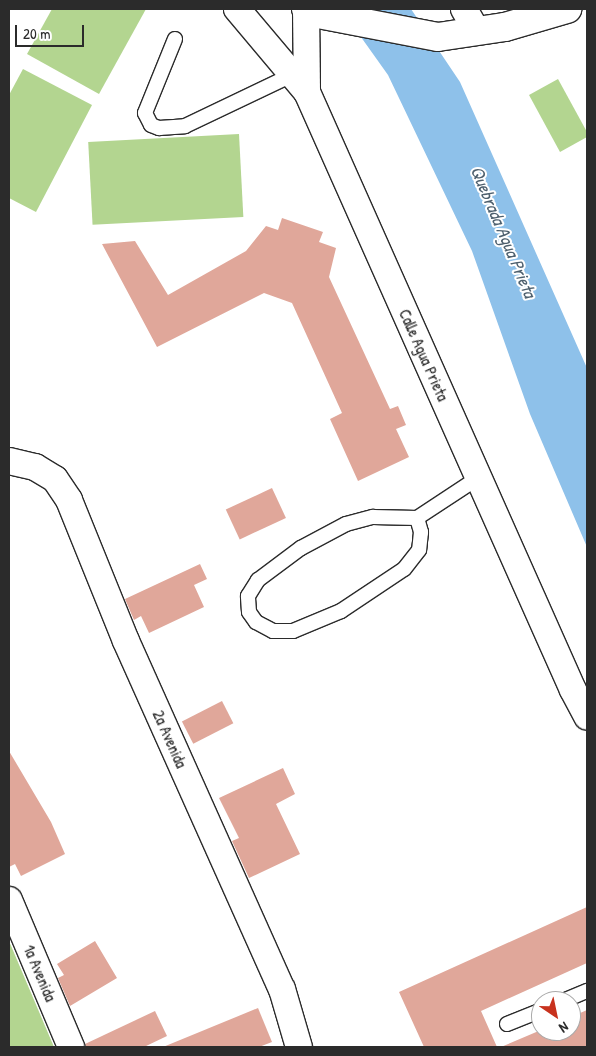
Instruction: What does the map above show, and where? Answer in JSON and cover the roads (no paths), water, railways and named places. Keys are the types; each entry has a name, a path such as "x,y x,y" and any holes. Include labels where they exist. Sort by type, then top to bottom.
{"street":[{"name":"Calle Agua Prieta","path":"237,9 301,83 587,716"},
{"path":"301,83 308,10 438,37 470,20 504,27 567,9"},
{"name":"2a Avenida","path":"9,461 35,466 55,479 69,500 126,641 282,989 299,1047"},
{"name":"1a Avenida","path":"9,900 71,1047"}],"lane":[{"path":"175,39 145,113 151,125 159,128 185,126 301,83"},
{"path":"417,518 421,532 419,550 404,569 341,611 293,631 273,631 256,622 249,612 248,596 258,580 301,548 355,522 398,515 417,518 478,478"},
{"path":"507,1024 531,1014"}],"water":[{"name":"Quebrada Agua Prieta","path":"341,9 411,9 460,82 587,368 587,547 530,414 472,251 388,75"}]}
